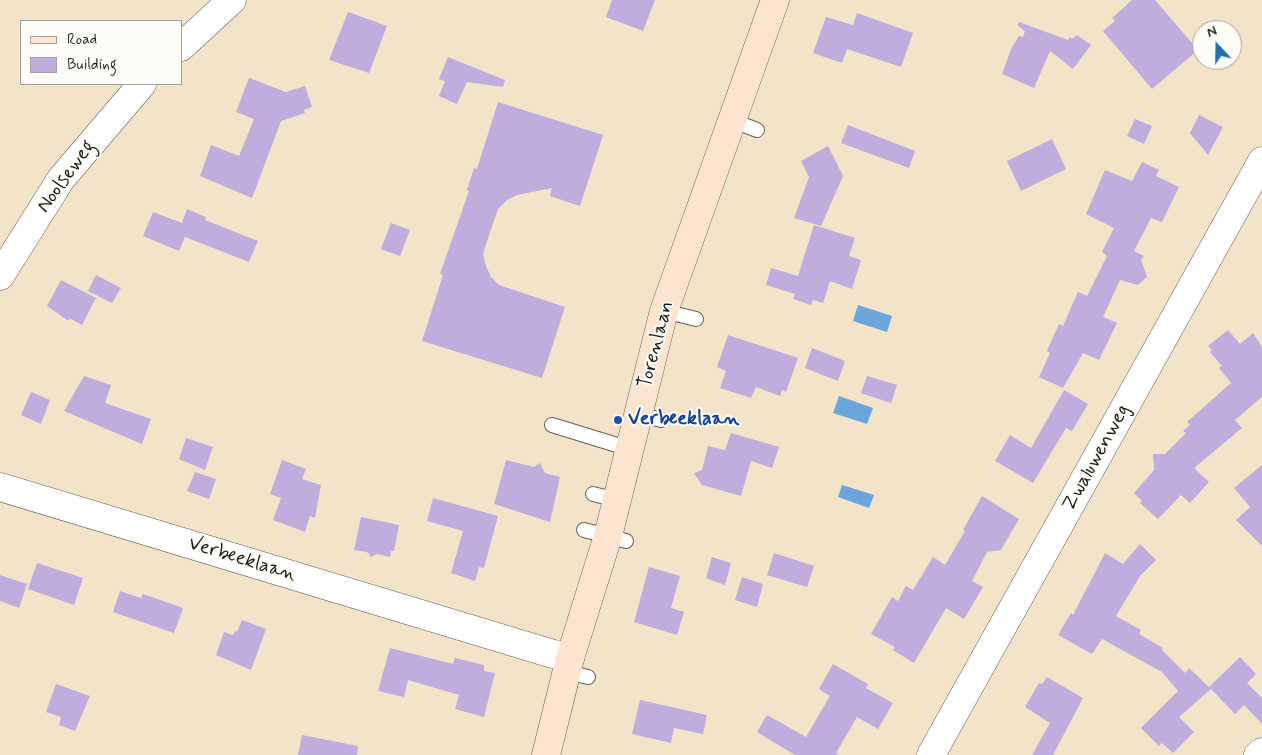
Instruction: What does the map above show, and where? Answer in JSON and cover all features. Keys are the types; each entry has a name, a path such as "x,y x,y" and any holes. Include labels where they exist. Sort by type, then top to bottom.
{"main road":[{"name":"Torenlaan","path":"546,755 575,669 630,449 650,417 664,311 775,0"}],"street":[{"path":"182,46 232,0"},
{"name":"Noolseweg","path":"0,276 61,179 141,85"},
{"name":"Zwaluwenweg","path":"931,755 1262,161"},
{"name":"Verbeeklaan","path":"0,487 543,651 575,669"},
{"path":"1258,755 1262,752"}],"lane":[{"path":"731,120 757,130"},
{"path":"664,311 696,319"},
{"path":"552,425 630,449"}],"water":[{"path":"858,305 892,316 887,332 853,321"},
{"path":"839,396 873,408 867,424 833,413"},
{"path":"842,485 874,495 869,508 838,497"}],"building":[{"path":"612,0 655,0 643,31 606,17"},
{"path":"1132,0 1155,0 1192,43 1192,55 1152,89 1103,31 1115,21 1112,18"},
{"path":"348,12 387,26 369,73 329,60"},
{"path":"857,13 913,33 901,67 847,49 842,63 813,53 826,17 853,25"},
{"path":"1019,22 1068,40 1070,37 1072,39 1077,35 1091,45 1073,69 1050,51 1034,88 1002,74 1012,47 1019,36 1023,37 1025,31 1017,25"},
{"path":"448,57 505,80 503,87 467,82 457,104 439,96 445,81 439,79"},
{"path":"249,78 286,92 305,86 312,107 304,110 305,113 281,121 252,198 200,176 211,145 239,156 254,119 236,112"},
{"path":"498,102 603,135 580,206 550,196 552,188 517,195 507,200 498,209 483,255 491,277 499,285 565,307 542,378 422,341 443,275 440,274 469,191 467,190 474,168 477,169"},
{"path":"1199,115 1223,127 1208,155 1190,133"},
{"path":"1135,119 1152,126 1144,144 1127,136"},
{"path":"848,125 915,151 909,168 841,143"},
{"path":"1052,139 1066,169 1021,191 1007,161"},
{"path":"828,146 843,176 821,226 794,218 809,177 801,161"},
{"path":"1142,162 1159,170 1156,176 1179,187 1162,222 1151,218 1134,251 1144,256 1141,260 1147,277 1138,285 1120,280 1103,317 1117,323 1099,360 1083,353 1063,388 1039,377 1050,353 1047,351 1059,324 1063,326 1078,292 1087,296 1107,256 1102,252 1114,228 1086,214 1105,170 1132,181"},
{"path":"187,209 206,217 205,220 258,241 249,262 185,237 179,251 143,236 153,212 182,223"},
{"path":"391,223 410,230 400,256 381,249"},
{"path":"814,225 855,238 849,256 861,260 852,289 830,281 823,303 813,300 811,305 793,299 795,294 766,285 771,268 798,276"},
{"path":"96,275 121,288 112,303 88,291"},
{"path":"61,280 96,298 82,325 71,319 67,320 47,306"},
{"path":"1228,330 1240,344 1253,333 1262,347 1262,397 1235,420 1242,428 1194,468 1209,482 1190,503 1181,495 1158,519 1140,503 1142,501 1134,493 1154,470 1153,454 1165,454 1186,433 1183,431 1190,425 1187,422 1231,383 1219,368 1222,366 1210,352 1212,350 1208,346"},
{"path":"728,335 798,358 786,392 782,390 780,396 756,387 751,398 720,388 726,371 717,367"},
{"path":"812,348 845,361 838,381 805,368"},
{"path":"84,376 111,385 105,403 151,419 142,444 64,411"},
{"path":"867,376 897,385 891,403 861,393"},
{"path":"1064,390 1088,404 1072,431 1066,428 1033,483 995,461 1010,435 1031,448"},
{"path":"31,392 50,400 41,424 21,415"},
{"path":"731,433 779,447 772,468 751,461 741,496 702,485 694,473 702,470 708,446 725,450"},
{"path":"186,438 213,447 205,470 179,459"},
{"path":"282,460 306,469 302,479 321,485 315,518 310,516 305,532 273,520 281,498 270,494"},
{"path":"506,460 534,467 540,463 545,473 560,477 550,522 494,504"},
{"path":"1262,465 1262,546 1236,520 1250,507 1234,488"},
{"path":"195,472 216,479 209,499 187,491"},
{"path":"982,496 1019,519 1001,550 987,552 972,581 983,587 964,619 946,608 914,663 893,650 895,647 871,634 892,597 898,601 906,586 913,590 933,557 945,565 965,531 963,530"},
{"path":"433,498 498,516 484,568 479,567 475,581 451,573 463,531 427,521"},
{"path":"361,517 399,525 394,551 391,551 390,557 377,554 371,557 367,552 354,550"},
{"path":"1140,544 1156,560 1140,576 1116,616 1141,630 1139,634 1163,648 1162,650 1185,673 1189,668 1209,687 1240,657 1256,674 1247,683 1262,698 1262,724 1244,705 1235,714 1211,689 1179,717 1194,732 1173,753 1162,743 1159,746 1141,728 1178,691 1162,672 1102,639 1092,654 1058,635 1071,613 1073,615 1105,553 1123,564"},
{"path":"774,553 814,566 807,587 767,575"},
{"path":"712,557 731,563 725,585 706,578"},
{"path":"37,563 83,578 74,605 28,589"},
{"path":"649,567 680,576 671,608 684,612 677,635 634,622"},
{"path":"0,575 27,584 19,608 0,601"},
{"path":"742,577 763,584 757,607 735,600"},
{"path":"120,591 141,598 143,594 183,608 174,633 113,612"},
{"path":"242,620 266,629 251,670 216,655 224,632 233,635 235,631 237,632"},
{"path":"390,648 453,664 455,658 484,665 484,671 495,673 484,717 455,709 459,695 408,680 404,697 378,691"},
{"path":"833,664 868,684 866,688 893,703 878,729 857,717 836,753 839,755 795,755 757,732 767,715 806,737 830,696 819,689"},
{"path":"1047,677 1083,698 1053,755 1032,755 1050,723 1025,707 1039,683 1042,684"},
{"path":"56,684 90,696 75,731 59,725 61,717 46,712"},
{"path":"640,700 707,715 703,734 674,728 671,743 632,734"},
{"path":"302,735 358,746 357,755 298,755"}],"place":[{"name":"Verbeeklaan","path":"618,420"}]}
